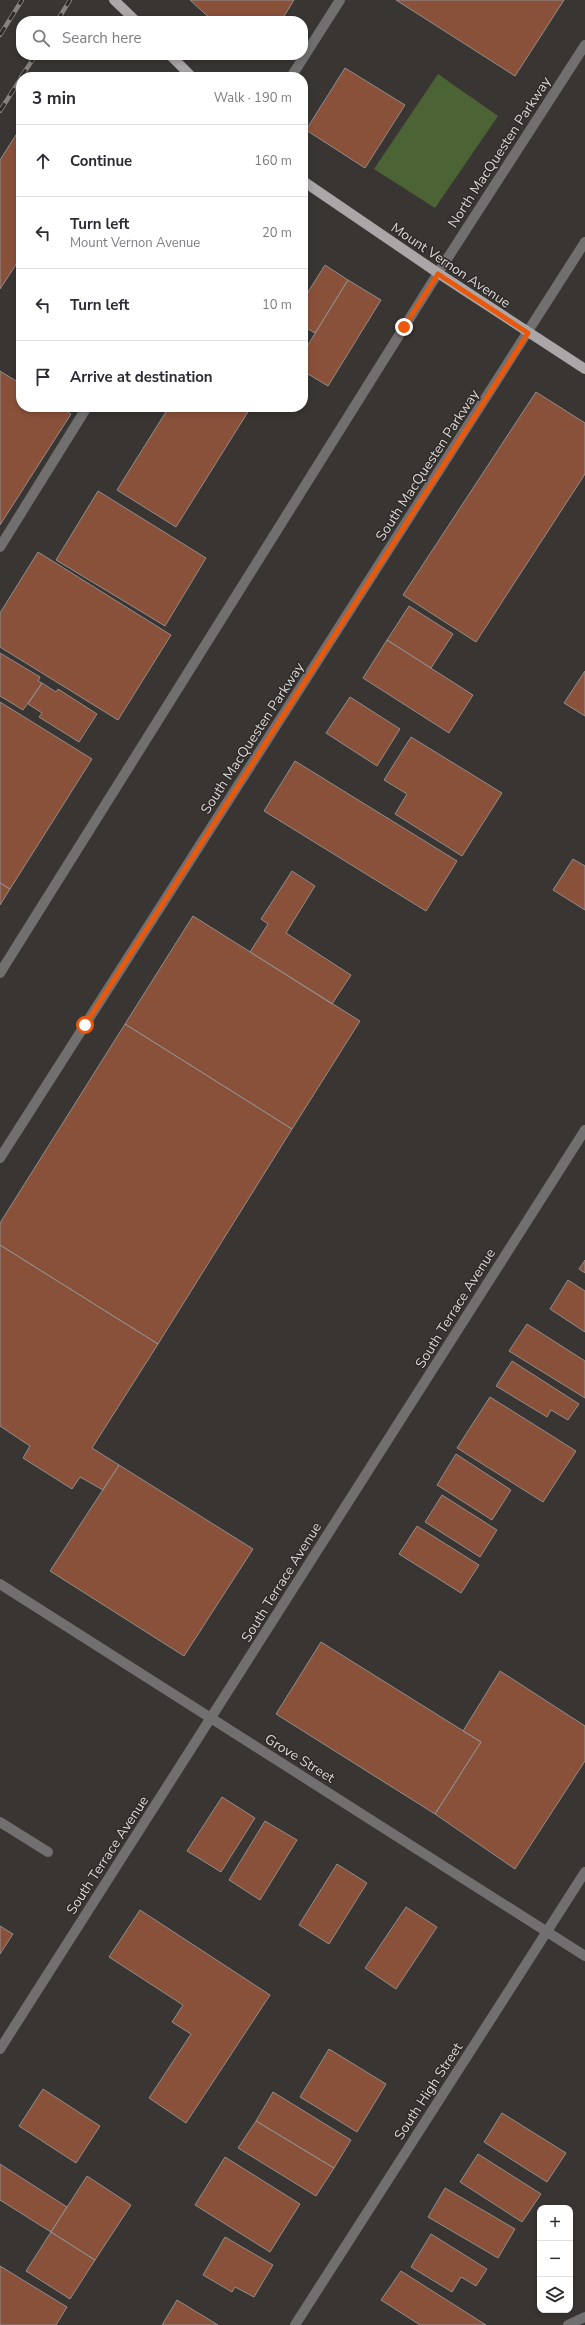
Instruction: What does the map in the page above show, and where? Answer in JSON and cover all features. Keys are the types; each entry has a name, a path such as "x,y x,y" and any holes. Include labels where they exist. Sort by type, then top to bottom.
{"main road":[{"path":"114,0 131,16"},
{"path":"175,60 187,72"},
{"name":"Mount Vernon Avenue","path":"308,184 438,274 585,369"}],"street":[{"path":"308,50 340,0"},
{"name":"North MacQuesten Parkway","path":"438,274 585,45"},
{"path":"294,72 302,60"},
{"path":"528,333 585,242"},
{"path":"0,973 438,274"},
{"name":"South MacQuesten Parkway","path":"0,1158 528,333"},
{"path":"0,548 84,412"},
{"name":"South Terrace Avenue","path":"0,2049 585,1130"},
{"name":"Grove Street","path":"0,1584 585,1956"},
{"path":"0,1822 48,1852"},
{"name":"South High Street","path":"295,2325 585,1872"},
{"path":"568,2325 585,2318"}],"green space":[{"path":"438,74 498,116 435,208 374,169"}],"building":[{"path":"190,0 294,0 284,16 208,16"},
{"path":"396,0 564,0 515,76"},
{"path":"345,68 405,105 365,168 308,131 308,127"},
{"path":"16,135 16,265 0,289 0,160"},
{"path":"325,265 348,280 315,333 308,329 308,292"},
{"path":"348,280 381,300 328,386 308,374 308,345"},
{"path":"0,371 16,381 16,412 68,412 71,414 0,525"},
{"path":"536,392 585,423 585,474 476,642 403,595"},
{"path":"166,412 248,412 176,527 117,490"},
{"path":"98,491 206,558 165,626 56,560"},
{"path":"38,552 171,635 118,720 0,647 0,613"},
{"path":"409,606 453,634 431,668 387,640"},
{"path":"387,640 473,695 449,733 363,678"},
{"path":"0,653 40,677 38,681 42,683 23,710 0,696"},
{"path":"585,671 585,716 564,703"},
{"path":"42,683 56,692 58,689 97,714 79,742 39,717 42,713 28,704"},
{"path":"350,697 400,729 377,766 326,733"},
{"path":"0,702 92,759 10,889 0,883"},
{"path":"411,737 502,793 462,856 395,814 407,794 384,780"},
{"path":"295,761 457,861 426,911 264,811"},
{"path":"573,859 585,866 585,910 553,890"},
{"path":"292,871 315,886 286,933 351,975 332,1004 250,952 268,924 261,919"},
{"path":"0,883 10,889 0,905"},
{"path":"193,916 360,1021 292,1129 125,1024"},
{"path":"125,1024 292,1129 158,1344 0,1245 0,1223"},
{"path":"0,1245 158,1344 92,1448 119,1465 103,1490 80,1477 72,1489 23,1458 30,1446 0,1426"},
{"path":"585,1260 585,1273 579,1269"},
{"path":"568,1280 585,1291 585,1332 550,1309"},
{"path":"527,1324 585,1361 585,1398 509,1351"},
{"path":"512,1361 579,1404 568,1420 551,1410 547,1417 496,1386"},
{"path":"490,1397 576,1451 543,1502 457,1448"},
{"path":"456,1454 511,1490 492,1520 437,1485"},
{"path":"119,1465 253,1549 184,1656 50,1571"},
{"path":"442,1495 497,1530 480,1557 425,1522"},
{"path":"417,1526 479,1565 461,1593 399,1554"},
{"path":"321,1642 481,1742 435,1814 276,1714"},
{"path":"500,1671 585,1726 585,1761 515,1869 435,1814 481,1742 463,1731"},
{"path":"222,1797 255,1818 221,1872 187,1851"},
{"path":"265,1821 297,1840 260,1900 229,1880"},
{"path":"337,1864 367,1883 329,1944 299,1925"},
{"path":"406,1907 437,1927 396,1989 365,1968"},
{"path":"140,1910 270,1995 186,2123 149,2098 191,2034 172,2022 183,2005 109,1957"},
{"path":"0,1926 13,1934 0,1954"},
{"path":"329,2049 386,2084 357,2132 300,2097"},
{"path":"43,2089 100,2126 76,2163 19,2126"},
{"path":"273,2092 351,2140 334,2168 256,2121"},
{"path":"502,2113 566,2153 547,2182 484,2142"},
{"path":"256,2121 334,2168 316,2196 238,2148"},
{"path":"478,2154 541,2194 522,2222 460,2182"},
{"path":"225,2157 300,2204 270,2252 195,2205"},
{"path":"0,2164 67,2207 51,2232 0,2200"},
{"path":"87,2176 131,2205 95,2260 51,2232"},
{"path":"445,2188 515,2229 498,2258 428,2217"},
{"path":"51,2232 95,2260 70,2299 26,2271"},
{"path":"431,2234 487,2269 476,2286 461,2277 452,2292 411,2267"},
{"path":"225,2237 273,2265 254,2297 235,2287 232,2292 203,2275"},
{"path":"0,2266 67,2307 56,2325 0,2325"},
{"path":"401,2271 486,2325 420,2325 381,2300"},
{"path":"177,2300 218,2325 162,2325"}],"railway":[{"path":"0,35 22,0"},
{"path":"60,16 70,0"},
{"path":"24,72 33,60"},
{"path":"0,111 16,86"}],"route":[{"path":"85,1025 528,333 438,274 404,327"}]}
